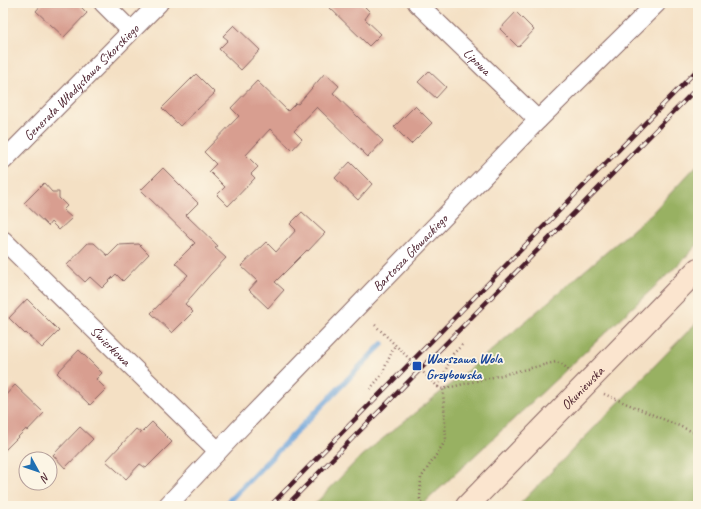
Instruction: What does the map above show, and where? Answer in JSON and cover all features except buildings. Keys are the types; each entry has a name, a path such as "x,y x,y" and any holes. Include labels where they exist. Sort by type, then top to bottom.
{"main road":[{"name":"Okuniewska","path":"467,506 698,269"}],"street":[{"path":"103,3 131,31"},
{"name":"Generała Władysława Sikorskiego","path":"3,161 159,3"},
{"name":"Lipowa","path":"417,3 538,120"},
{"name":"Bartosza Głowackiego","path":"167,506 218,451 538,120 657,3"},
{"name":"Świerkowa","path":"3,240 218,451"}],"path":[{"path":"375,325 438,387 443,389 556,362 562,364 584,386 698,434"},
{"path":"438,387 453,354 464,343"},
{"path":"370,389 381,376 395,345"},
{"path":"424,506 420,499 421,478 446,440 443,389"}],"green space":[{"path":"698,164 698,244 682,261 421,506 313,506 361,456 472,367 651,214"},
{"path":"698,321 698,506 518,506"}],"waterway":[{"path":"224,506 382,344"}],"railway":[{"path":"270,506 698,69"},
{"path":"286,506 698,87"}],"place":[{"name":"Warszawa Wola Grzybowska","path":"417,366"}]}
